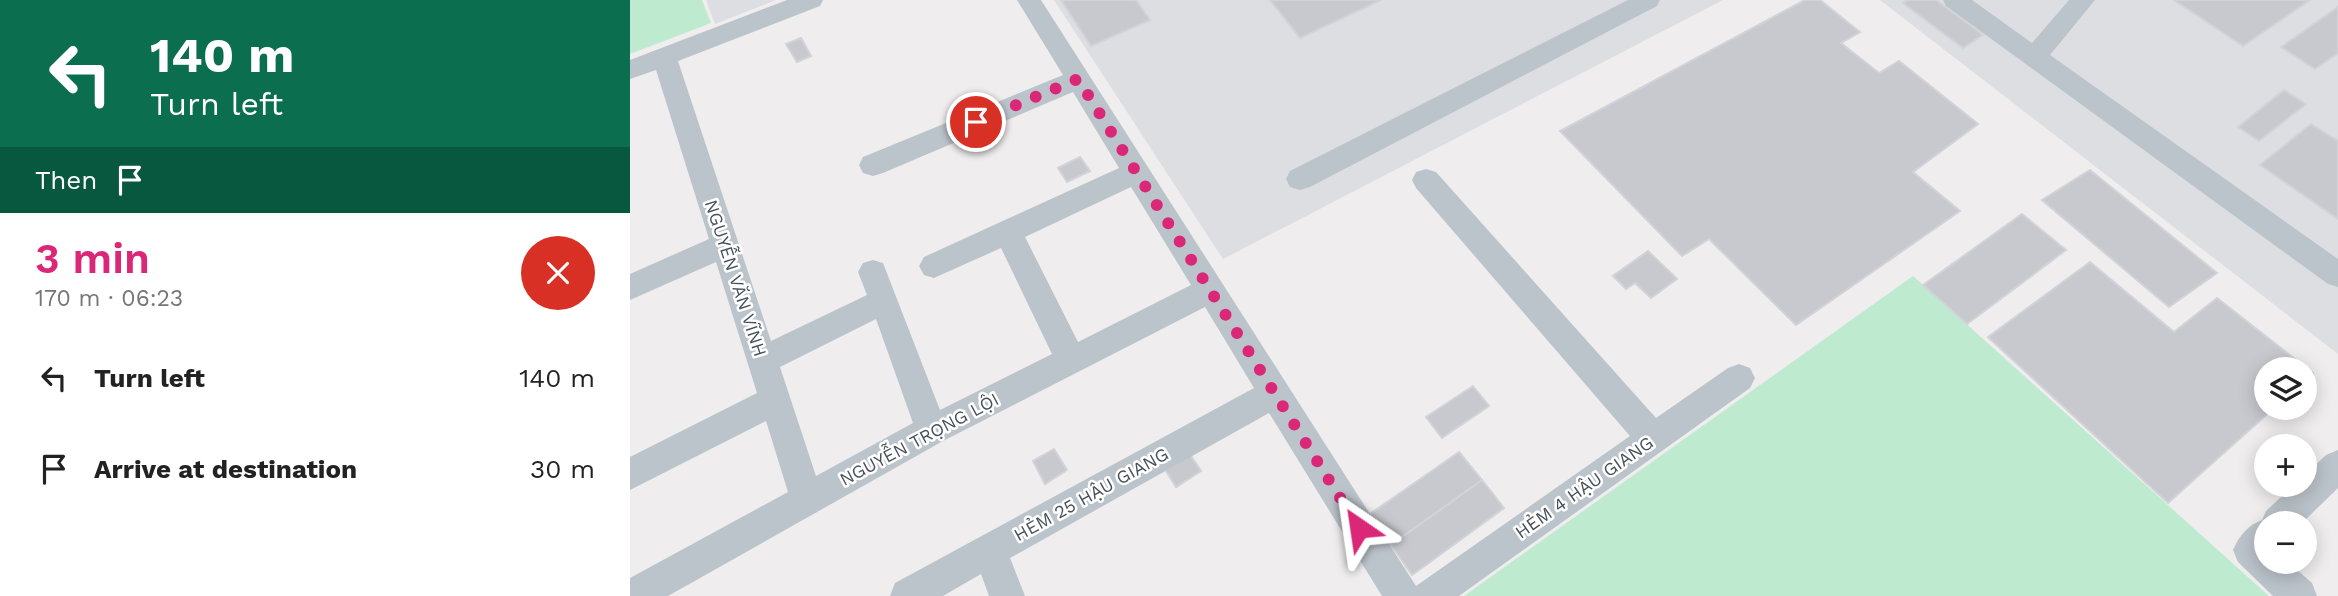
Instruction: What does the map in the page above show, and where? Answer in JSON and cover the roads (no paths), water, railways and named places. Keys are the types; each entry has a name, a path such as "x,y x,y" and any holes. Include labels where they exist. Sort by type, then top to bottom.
{"street":[{"path":"630,70 811,0"},
{"path":"1029,0 1402,596"},
{"path":"1300,178 1648,0"},
{"path":"1955,0 2338,275"},
{"path":"2034,57 2083,0"},
{"name":"NGUYỄN VĂN VĨNH","path":"664,56 807,499"},
{"path":"873,165 1078,79"},
{"path":"934,267 1136,172"},
{"path":"1426,180 1653,438"},
{"path":"1008,232 1071,360"},
{"path":"630,287 725,245"},
{"path":"873,272 932,430"},
{"name":"NGUYỄN TRỌNG LỘI","path":"633,596 932,430 1210,290"},
{"path":"762,361 884,301"},
{"name":"HẺM 4 HẬU GIANG","path":"1429,596 1739,378"},
{"name":"HẺM 25 HẬU GIANG","path":"908,596 1275,393"},
{"path":"630,474 775,400"},
{"path":"2291,511 2338,466"},
{"path":"990,550 1007,596"},
{"path":"2276,574 2299,596"}]}
